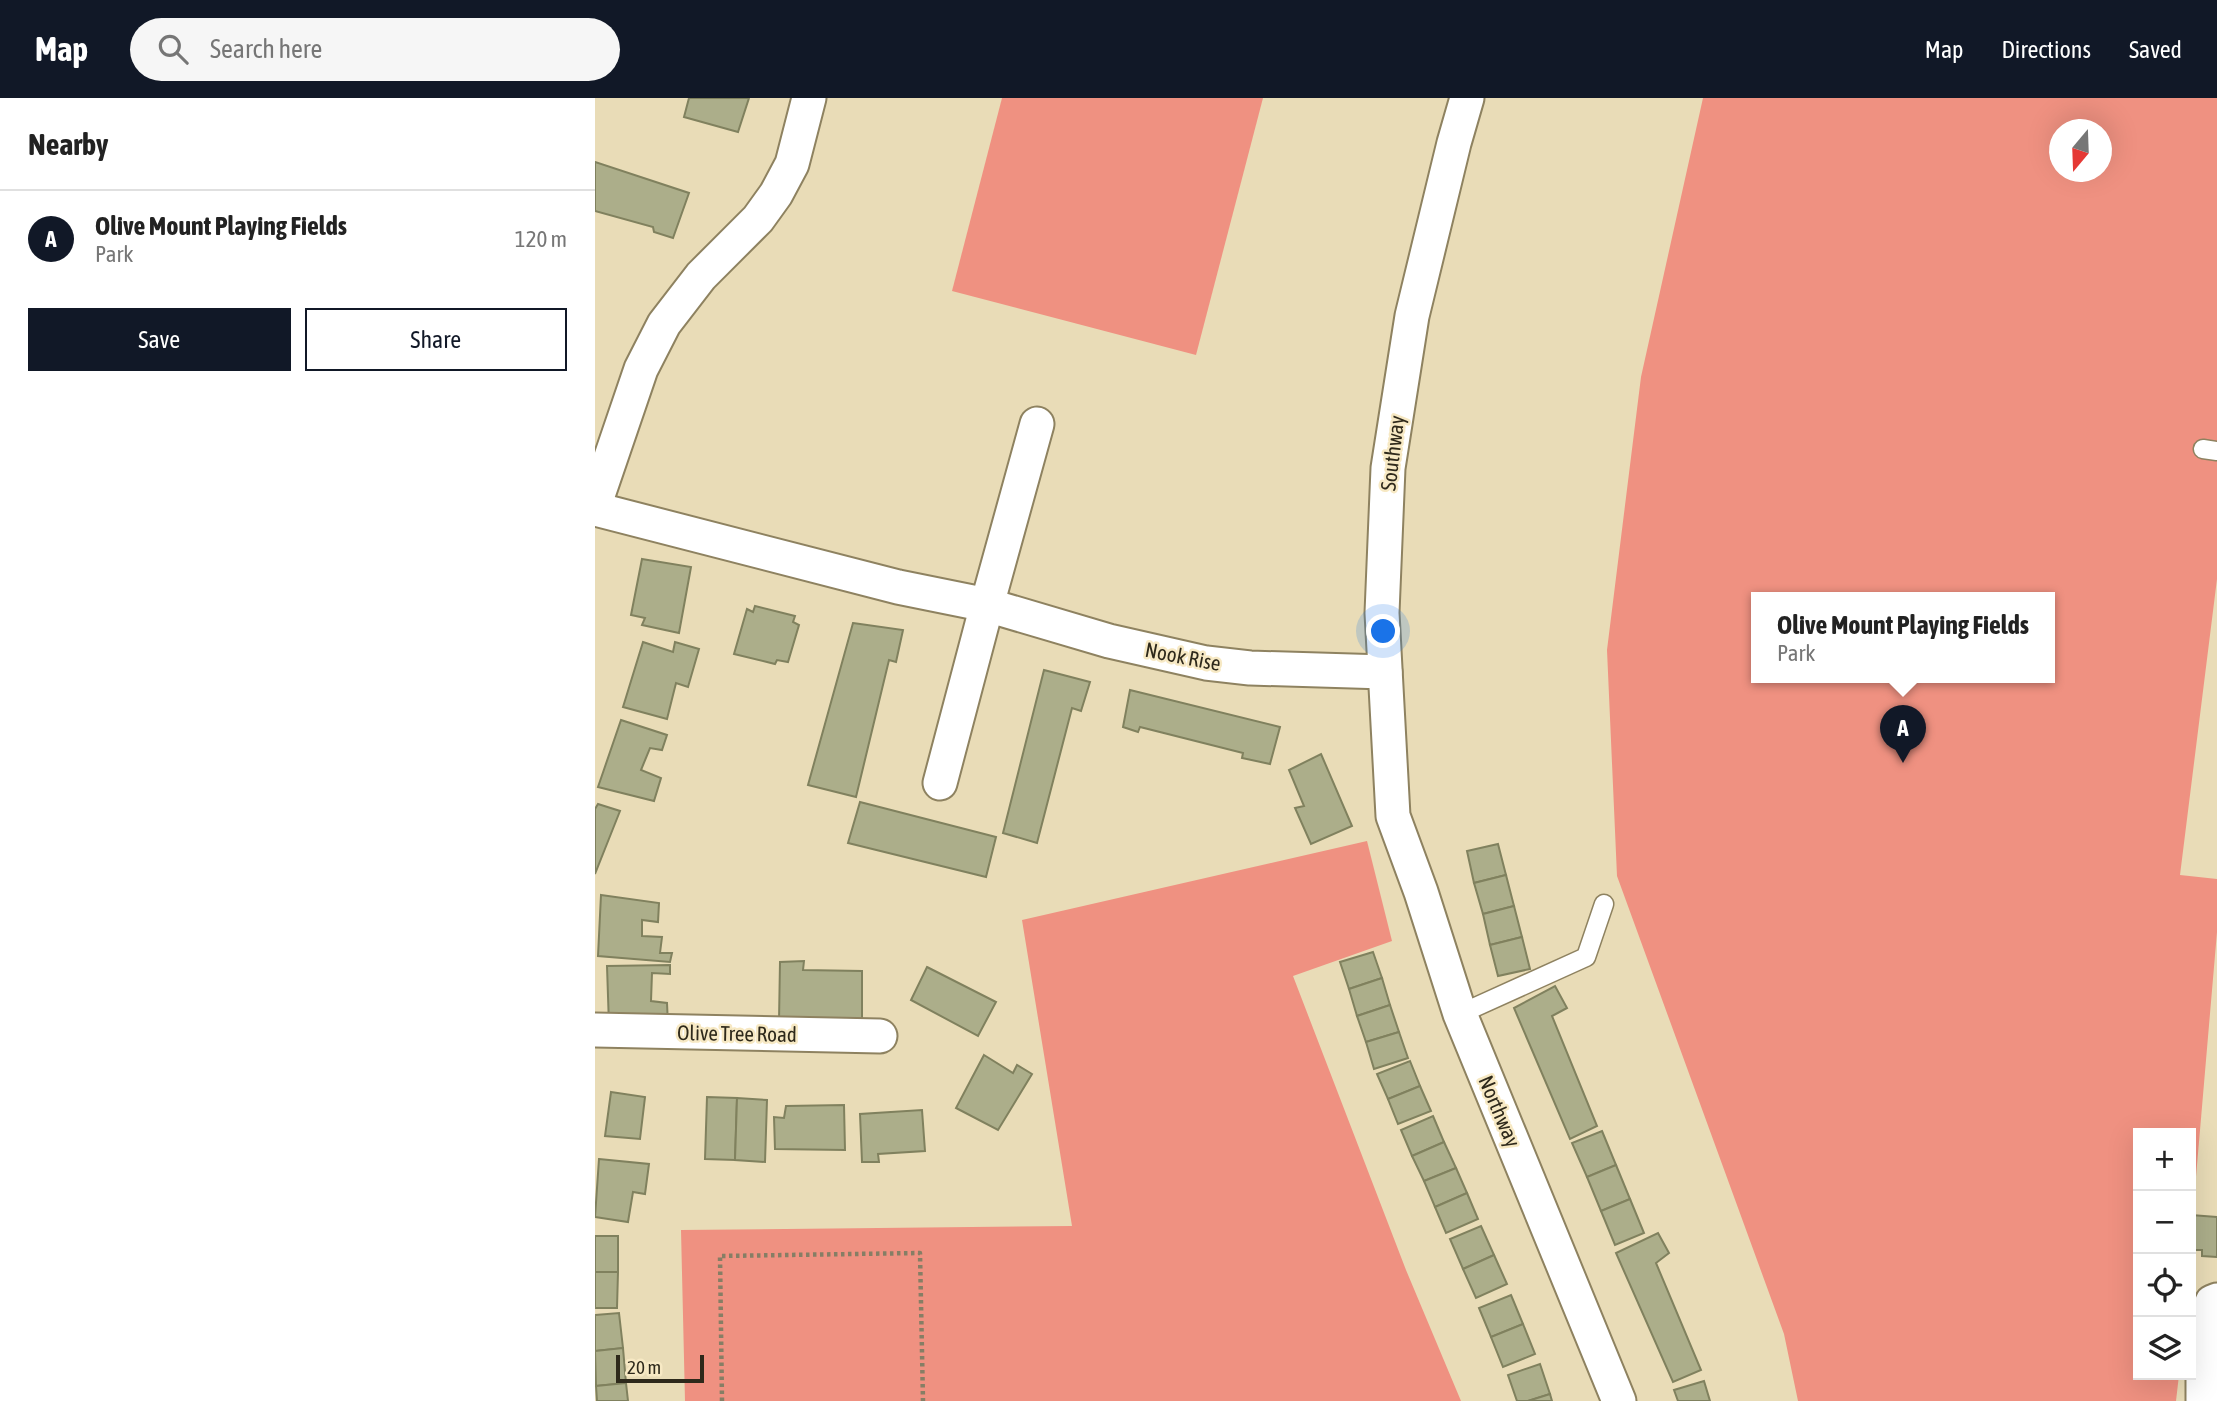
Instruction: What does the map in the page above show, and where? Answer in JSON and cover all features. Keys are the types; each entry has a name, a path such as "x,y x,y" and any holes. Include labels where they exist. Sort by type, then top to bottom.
{"street":[{"path":"595,507 641,369 664,324 701,276 758,219 776,194 792,164 809,98"},
{"name":"Southway","path":"1393,816 1382,613 1388,468 1412,316 1454,142 1468,98"},
{"path":"940,783 1037,424"},
{"name":"Nook Rise","path":"595,507 898,587 986,605 1109,641 1206,663 1250,668 1385,672"},
{"name":"Northway","path":"1393,816 1460,1014 1619,1401"},
{"name":"Olive Tree Road","path":"595,1030 880,1036"},
{"path":"2208,1382 2203,1329 2212,1302 2217,1300"}],"lane":[{"path":"1460,1014 1585,957 1604,904"}],"path":[{"path":"722,1401 720,1256 921,1253 923,1401"}],"shaded area":[{"path":"1002,98 1263,98 1196,355 952,291"},
{"path":"1703,98 2217,98 2217,579 2180,875 2217,879 2217,932 2196,1177 2196,1128 2133,1128 2133,1380 2178,1380 2176,1401 1798,1401 1784,1334 1617,876 1607,650 1641,377"},
{"path":"1367,841 1392,941 1293,976 1406,1270 1461,1401 685,1401 681,1230 1072,1226 1022,920"}],"building":[{"path":"689,98 749,98 738,132 684,117"},
{"path":"595,162 689,193 673,238 654,232 653,227 595,211"},
{"path":"642,559 691,567 679,633 642,625 645,618 631,615"},
{"path":"755,606 795,616 793,622 799,625 788,662 777,660 775,664 734,654 747,609 753,612"},
{"path":"853,623 903,630 896,662 889,660 856,797 808,785"},
{"path":"643,642 673,652 675,642 699,649 688,687 676,683 667,719 623,707"},
{"path":"1044,670 1090,682 1081,711 1072,708 1037,843 1003,833"},
{"path":"1130,690 1280,727 1270,764 1242,758 1243,753 1140,727 1138,732 1123,727"},
{"path":"621,720 667,735 662,750 650,748 641,770 661,778 654,801 598,787"},
{"path":"1321,754 1352,826 1311,844 1295,808 1304,806 1289,770"},
{"path":"860,802 996,837 986,877 848,843"},
{"path":"598,804 620,811 595,874 595,809"},
{"path":"1498,844 1506,875 1474,883 1467,851"},
{"path":"1506,875 1514,906 1483,914 1474,883"},
{"path":"601,895 659,903 658,922 642,920 642,936 662,937 660,953 672,953 670,962 598,956"},
{"path":"1514,906 1522,937 1490,945 1483,914"},
{"path":"1522,937 1530,969 1498,976 1490,945"},
{"path":"1373,952 1382,978 1349,989 1340,962"},
{"path":"804,961 803,970 862,971 862,1022 779,1021 780,962"},
{"path":"670,965 670,974 652,973 651,1001 667,1003 668,1025 609,1026 607,966"},
{"path":"927,967 996,1002 978,1036 911,1000"},
{"path":"1382,978 1390,1005 1357,1016 1349,989"},
{"path":"1555,986 1567,1008 1552,1016 1597,1126 1570,1139 1514,1008"},
{"path":"1390,1005 1399,1032 1366,1042 1357,1016"},
{"path":"1399,1032 1408,1058 1374,1069 1366,1042"},
{"path":"984,1055 1013,1073 1017,1065 1032,1074 998,1130 956,1108"},
{"path":"1410,1061 1420,1086 1388,1099 1377,1074"},
{"path":"1420,1086 1431,1111 1398,1124 1388,1099"},
{"path":"611,1092 645,1097 640,1139 605,1136"},
{"path":"707,1097 737,1098 735,1160 705,1159"},
{"path":"737,1098 767,1100 765,1162 735,1160"},
{"path":"844,1105 845,1150 775,1149 774,1117 784,1118 786,1106"},
{"path":"922,1110 925,1151 878,1154 879,1162 862,1162 860,1114"},
{"path":"1433,1116 1444,1142 1412,1156 1401,1130"},
{"path":"1602,1131 1616,1165 1587,1177 1572,1143"},
{"path":"1444,1142 1456,1168 1424,1181 1412,1156"},
{"path":"599,1159 649,1164 645,1194 633,1192 628,1222 595,1217"},
{"path":"1616,1165 1630,1199 1601,1211 1587,1177"},
{"path":"1456,1168 1467,1193 1435,1207 1424,1181"},
{"path":"1467,1193 1478,1219 1446,1233 1435,1207"},
{"path":"1630,1199 1644,1233 1615,1245 1601,1211"},
{"path":"2196,1215 2217,1217 2217,1257 2202,1256 2202,1250 2196,1250"},
{"path":"1481,1226 1494,1255 1463,1269 1450,1239"},
{"path":"1658,1233 1669,1253 1656,1263 1701,1370 1673,1382 1616,1253"},
{"path":"595,1236 618,1236 618,1272 595,1272"},
{"path":"1494,1255 1507,1284 1476,1298 1463,1269"},
{"path":"595,1272 618,1272 617,1308 595,1308"},
{"path":"1511,1295 1523,1324 1491,1337 1479,1308"},
{"path":"619,1313 623,1348 595,1351 595,1315"},
{"path":"1523,1324 1535,1354 1503,1367 1491,1337"},
{"path":"623,1348 626,1383 596,1386 595,1351"},
{"path":"1540,1364 1550,1394 1528,1401 1517,1401 1508,1375"},
{"path":"1704,1381 1710,1401 1678,1401 1674,1390"},
{"path":"626,1383 628,1401 597,1401 596,1386"},
{"path":"1550,1394 1552,1401 1528,1401"}],"place":[{"name":"Olive Mount Playing Fields","path":"1903,763"}]}
